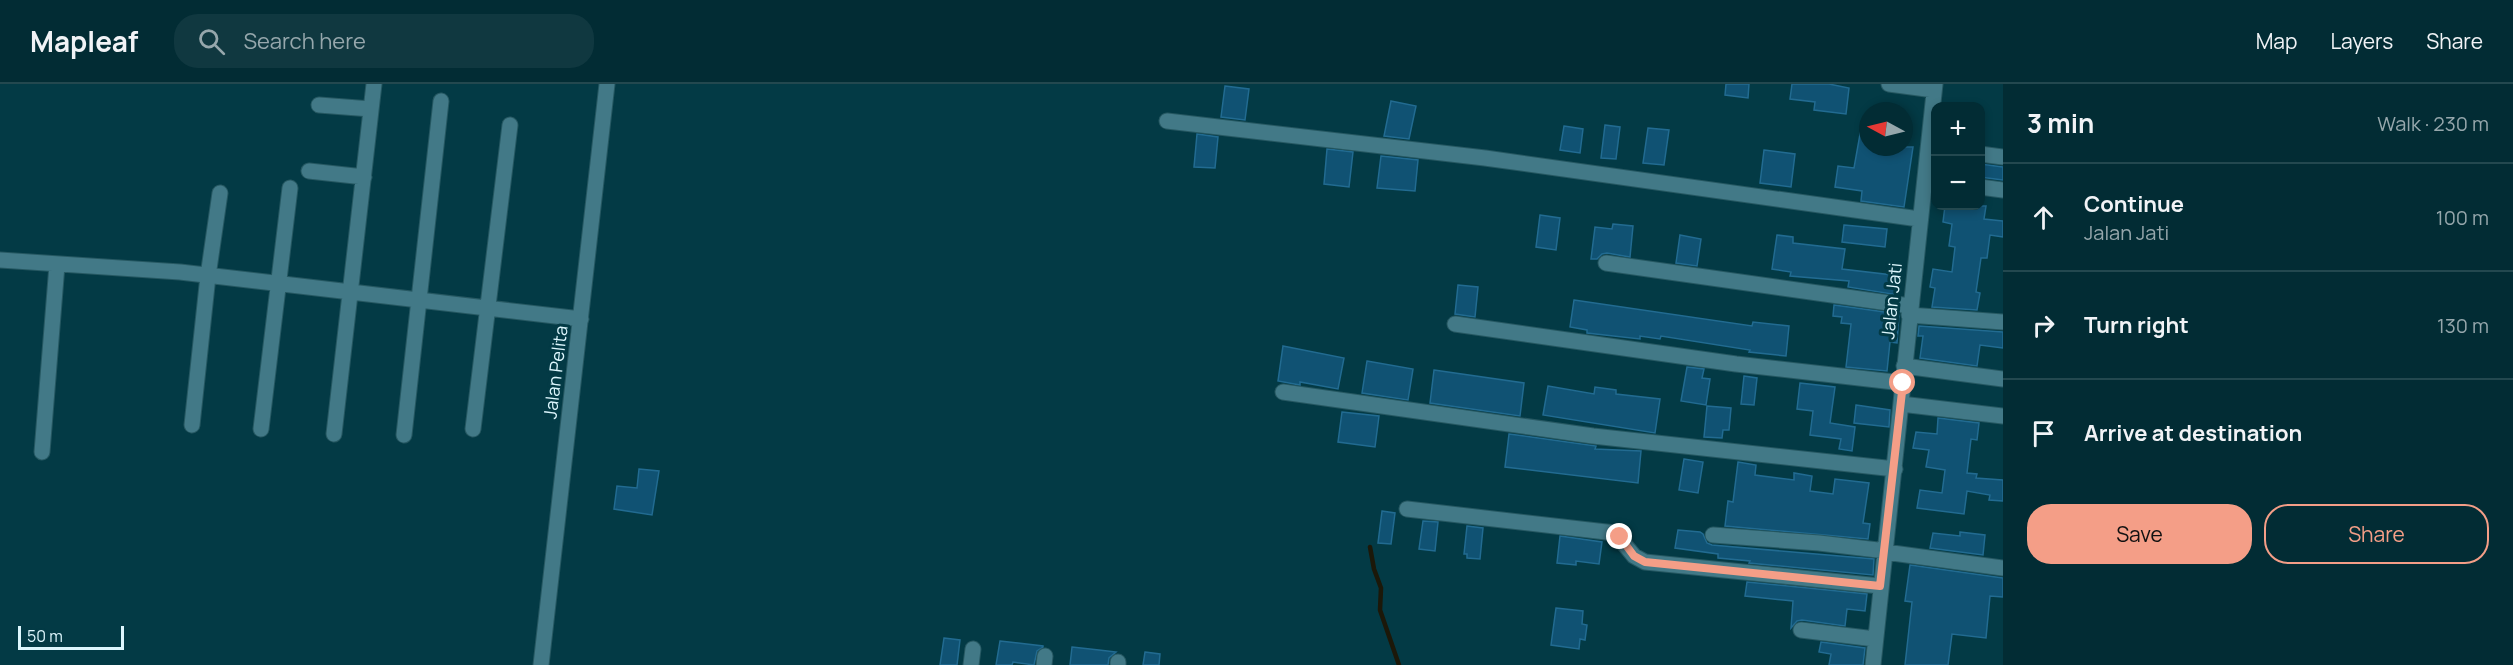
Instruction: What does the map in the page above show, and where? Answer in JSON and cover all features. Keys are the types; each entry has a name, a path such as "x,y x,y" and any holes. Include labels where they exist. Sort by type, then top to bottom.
{"street":[{"path":"334,434 374,84"},
{"name":"Jalan Pelita","path":"541,665 607,84"},
{"path":"1889,84 1935,87"},
{"name":"Jalan Jati","path":"1934,102 1935,87"},
{"path":"404,435 441,101"},
{"path":"319,105 371,109"},
{"path":"1167,121 1497,160 1919,219"},
{"path":"473,429 510,125"},
{"path":"1985,155 2003,157"},
{"name":"Jalan Jati","path":"1873,665 1919,219 1930,179 1931,156"},
{"path":"309,171 364,177"},
{"path":"261,429 290,188"},
{"path":"1985,188 2003,190"},
{"path":"192,425 208,276 220,193"},
{"path":"0,260 208,276 581,319"},
{"path":"1606,263 1910,311 2003,322"},
{"path":"42,452 57,265"},
{"path":"1455,324 1736,364 1903,383"},
{"path":"1904,366 2003,379"},
{"path":"1283,392 1593,436 1895,469"},
{"path":"1901,404 2003,416"},
{"path":"1407,509 1615,533 1634,556 1645,562 1880,586"},
{"path":"1713,535 1819,543 2003,568"},
{"path":"1801,630 1875,639"},
{"path":"971,665 973,649"}],"building":[{"path":"1726,84 1749,84 1748,98 1725,95"},
{"path":"1792,84 1829,84 1849,88 1846,114 1814,110 1815,102 1790,99"},
{"path":"1225,86 1249,89 1245,120 1221,117"},
{"path":"1391,101 1416,106 1409,139 1384,136"},
{"path":"1605,125 1620,127 1616,159 1601,158"},
{"path":"1564,126 1583,129 1580,153 1560,150"},
{"path":"1648,128 1669,130 1664,165 1643,163"},
{"path":"1197,134 1218,137 1215,168 1194,167"},
{"path":"1859,140 1859,156 1912,156 1904,207 1861,201 1862,191 1835,187 1838,166 1854,168"},
{"path":"1327,149 1353,152 1349,187 1324,184"},
{"path":"1764,150 1795,154 1791,187 1760,183"},
{"path":"1381,156 1418,160 1415,191 1377,188"},
{"path":"1985,165 2003,167 2003,180 1985,178"},
{"path":"1985,206 1986,206 1984,219 2003,221 2003,237 1990,235 1987,258 1981,258 1976,292 1980,293 1977,310 1932,307 1935,288 1930,287 1933,269 1952,272 1955,247 1949,246 1952,224 1943,222 1944,210 1985,210"},
{"path":"1540,215 1560,218 1556,250 1536,247"},
{"path":"1613,224 1633,226 1630,257 1607,253 1597,259 1591,259 1595,227 1612,229"},
{"path":"1844,225 1887,229 1885,247 1842,242"},
{"path":"1680,235 1701,239 1697,266 1676,263"},
{"path":"1777,235 1793,237 1793,243 1845,249 1842,269 1901,276 1898,295 1848,287 1849,281 1790,276 1791,272 1772,269"},
{"path":"1458,285 1478,287 1475,317 1455,314"},
{"path":"1574,300 1752,326 1753,322 1789,326 1786,356 1749,352 1750,350 1661,336 1660,339 1640,336 1640,339 1587,333 1587,330 1570,327"},
{"path":"1834,305 1899,314 1897,343 1890,342 1887,371 1846,367 1851,324 1841,323 1842,317 1833,316"},
{"path":"1919,326 2003,332 2003,348 1980,345 1977,366 1920,358 1923,336 1918,336"},
{"path":"1283,346 1344,358 1338,389 1300,382 1300,385 1278,381"},
{"path":"1367,361 1413,369 1408,400 1362,393"},
{"path":"1687,367 1704,369 1702,378 1710,379 1706,405 1681,401"},
{"path":"1434,370 1524,383 1520,416 1430,403"},
{"path":"1744,376 1757,378 1754,405 1741,404"},
{"path":"1800,383 1835,387 1830,423 1855,427 1852,451 1839,449 1841,439 1810,435 1813,411 1797,409"},
{"path":"1548,386 1594,394 1595,387 1616,390 1616,394 1660,399 1655,433 1543,415"},
{"path":"1856,405 1890,410 1889,427 1854,423"},
{"path":"1707,406 1731,408 1729,430 1723,430 1722,438 1704,437"},
{"path":"1342,412 1379,416 1375,447 1338,442"},
{"path":"1938,418 1979,423 1977,440 1971,439 1967,473 1977,474 1976,478 2003,480 2003,501 1989,500 1990,495 1967,491 1964,514 1917,508 1920,490 1942,493 1945,470 1926,467 1929,450 1913,448 1916,432 1937,434"},
{"path":"1509,434 1596,446 1595,449 1641,451 1638,483 1505,467"},
{"path":"1684,459 1703,462 1698,493 1679,490"},
{"path":"1738,462 1756,465 1755,475 1794,480 1794,473 1812,476 1810,491 1833,494 1835,479 1869,483 1863,523 1870,524 1868,539 1725,526 1728,501 1733,502"},
{"path":"639,469 659,471 652,515 614,509 617,486 637,488"},
{"path":"1382,511 1395,513 1391,544 1378,543"},
{"path":"1423,521 1438,522 1435,551 1419,549"},
{"path":"1467,526 1483,528 1480,559 1467,558 1467,554 1464,554"},
{"path":"1678,530 1700,532 1707,543 1712,545 1874,559 1873,575 1718,558 1718,554 1675,548"},
{"path":"1960,532 1985,535 1983,555 1930,548 1933,533 1960,536"},
{"path":"1560,536 1602,542 1599,564 1576,561 1576,565 1557,563"},
{"path":"1910,565 2003,578 2003,597 1990,596 1986,638 1952,634 1948,665 1905,665 1912,602 1905,601"},
{"path":"1747,582 1867,594 1865,611 1847,609 1845,626 1802,620 1797,621 1791,628 1793,601 1745,596"},
{"path":"1556,608 1583,611 1582,624 1587,625 1585,640 1580,639 1579,649 1551,645"},
{"path":"944,638 960,640 957,665 940,665"},
{"path":"1000,641 1043,647 1037,651 1034,665 1013,662 1012,665 996,665"},
{"path":"1821,642 1865,648 1863,665 1829,665 1831,654 1819,652"},
{"path":"1072,647 1116,652 1109,658 1108,665 1070,665"},
{"path":"1145,652 1160,654 1159,665 1143,665"}],"waterway":[{"path":"1370,547 1374,569 1381,588 1380,610 1399,665"}],"route":[{"path":"1620,537 1634,556 1645,562 1880,586 1886,551 1903,383"}]}
